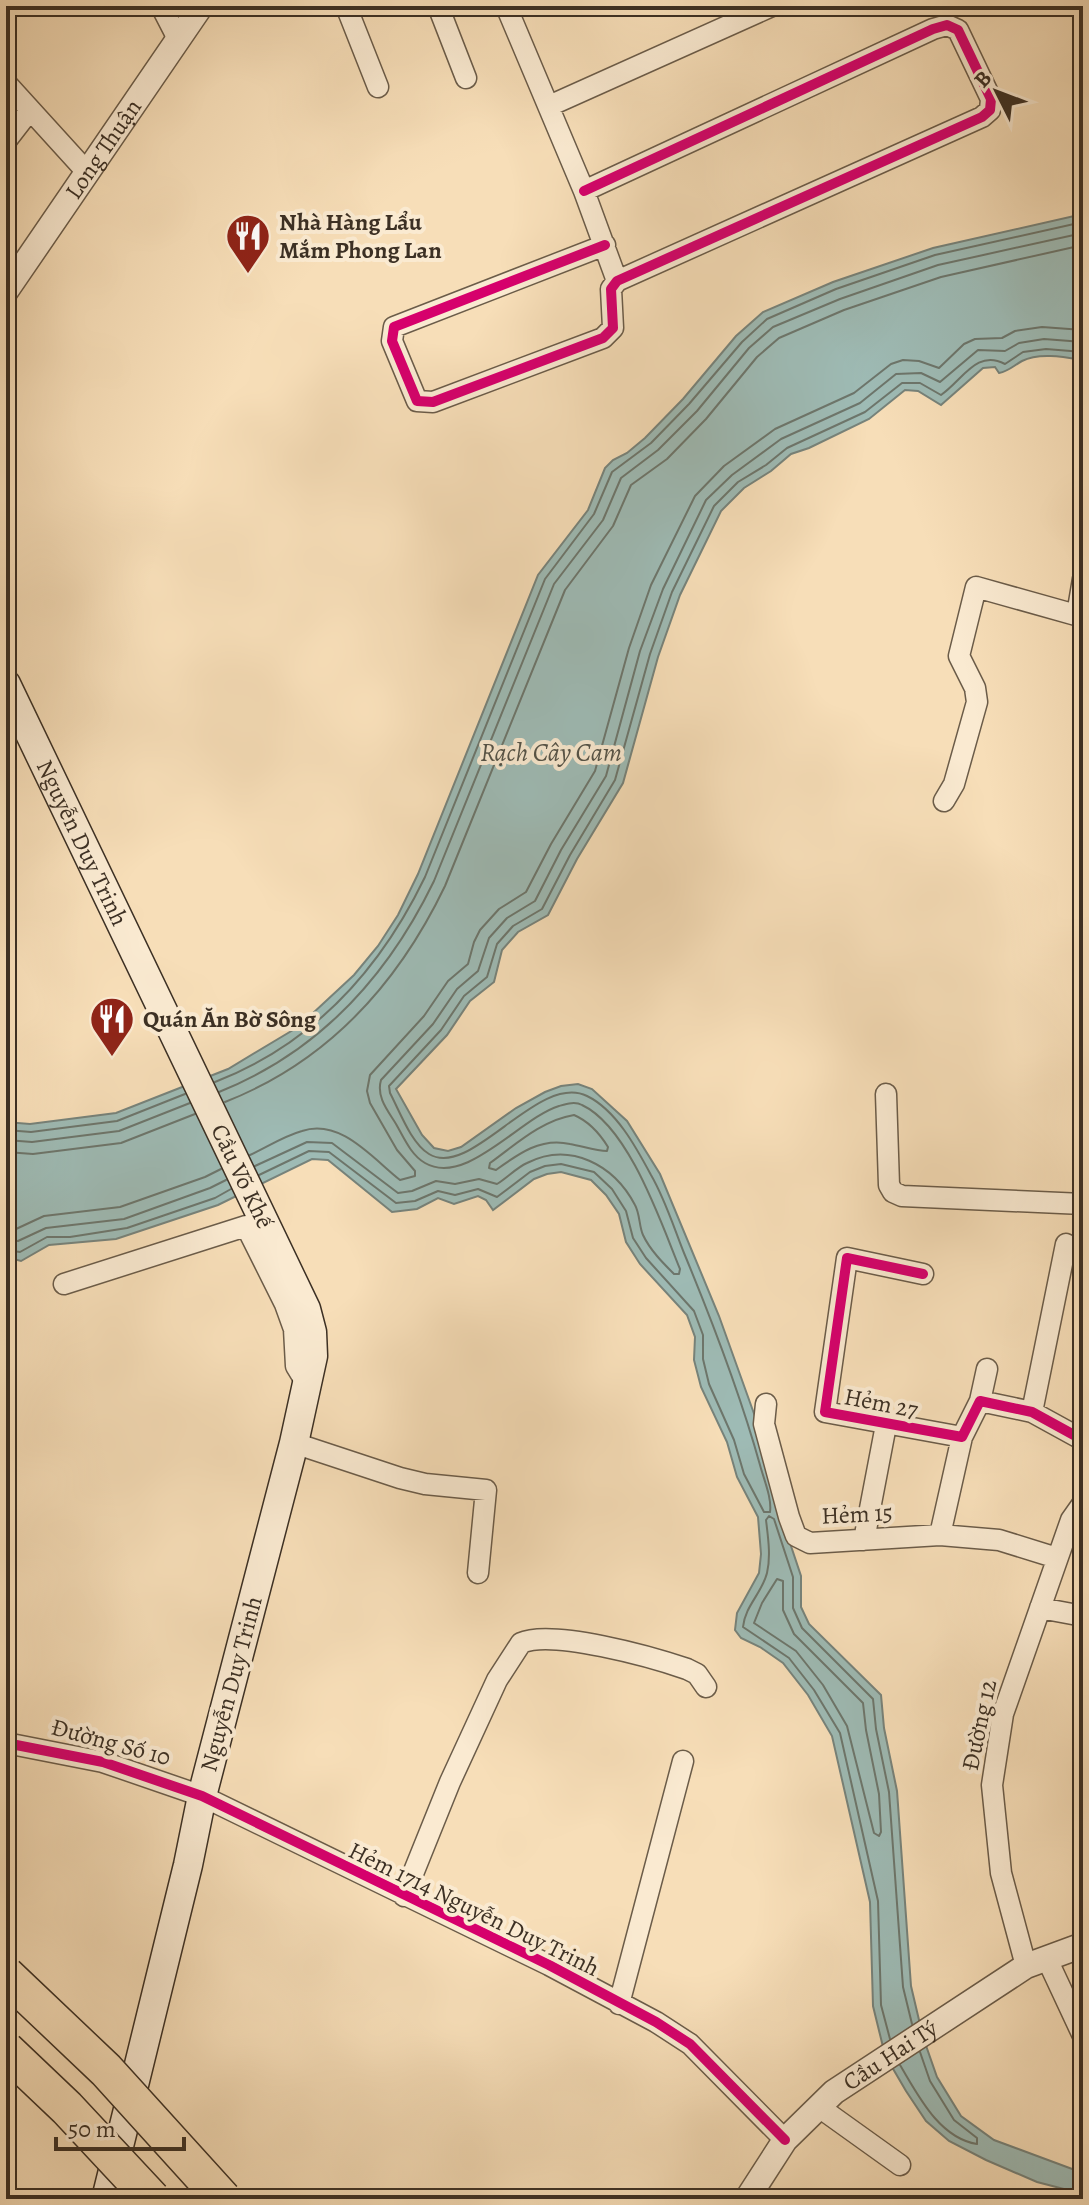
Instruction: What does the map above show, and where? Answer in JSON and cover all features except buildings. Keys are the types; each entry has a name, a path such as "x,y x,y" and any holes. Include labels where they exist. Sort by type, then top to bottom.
{"highway":[{"path":"6,1975 106,2070 223,2199"},
{"path":"6,2050 67,2108 152,2199"}],"main road":[{"name":"Nguyễn Duy Trinh","path":"6,684 159,999"},
{"name":"Cầu Võ Khế","path":"159,999 306,1309 312,1332 313,1356"},
{"name":"Nguyễn Duy Trinh","path":"106,2199 202,1796 294,1443 313,1356"}],"street":[{"path":"161,6 178,39"},
{"name":"Long Thuận","path":"6,291 201,6"},
{"path":"346,6 378,87"},
{"path":"438,6 466,78"},
{"path":"506,6 584,191 617,281"},
{"path":"549,106 772,6"},
{"path":"584,191 947,25 958,30 991,99 990,110 982,117 617,281 611,289 613,328 603,338 433,402 417,401 392,341 394,327 605,245"},
{"path":"6,83 86,171"},
{"path":"6,141 30,110"},
{"path":"944,801 954,784 977,702 975,688 959,656 976,587 1080,616 1083,579"},
{"path":"886,1094 889,1185 893,1192 902,1196 1083,1204"},
{"path":"64,1284 246,1226 285,1304 294,1329 296,1366 307,1384"},
{"path":"1032,1412 1066,1244"},
{"name":"Hẻm 27","path":"923,1274 847,1258 825,1412 962,1437"},
{"path":"940,1535 962,1437 980,1401 987,1369"},
{"path":"980,1401 1032,1412 1083,1440"},
{"name":"Hẻm 15","path":"766,1404 764,1424 796,1536 810,1543 940,1535 999,1540 1057,1558"},
{"path":"864,1540 886,1425"},
{"path":"294,1443 413,1481 486,1490 478,1573"},
{"name":"Đường 12","path":"1083,1503 1077,1522 1057,1558 1003,1714 992,1785 1001,1873 1037,1963 1083,2036"},
{"path":"1040,1608 1083,1616"},
{"path":"404,1896 450,1782 497,1680 521,1643 543,1637 627,1652 687,1669 697,1674 706,1687"},
{"name":"Đường Số 10","path":"6,1743 103,1762 202,1796"},
{"path":"619,2004 683,1761"},
{"name":"Hẻm 1714 Nguyễn Duy Trinh","path":"202,1796 549,1965 656,2022 690,2044 785,2140"},
{"name":"Cầu Hai Tý","path":"747,2199 785,2140 826,2100 945,2018 1037,1963 1083,1945"},
{"path":"826,2100 900,2165"}],"water":[{"name":"Rạch Cây Cam","path":"1083,214 1083,360 1044,356 1029,358 999,373 995,367 983,368 941,405 918,391 905,390 869,419 791,454 744,488 721,511 680,595 658,657 623,783 577,859 548,915 518,932 502,950 494,982 470,1001 447,1035 396,1089 422,1135 434,1148 448,1151 461,1147 516,1108 545,1092 578,1084 592,1089 627,1121 660,1174 719,1316 757,1422 801,1576 801,1607 809,1624 881,1695 884,1728 897,1791 911,1986 923,2037 937,2077 961,2116 994,2140 1083,2173 1083,2194 1037,2182 949,2141 926,2121 885,2055 873,2006 870,1902 832,1736 808,1695 783,1663 741,1638 735,1630 737,1613 759,1573 758,1517 737,1477 727,1442 701,1387 694,1360 695,1337 687,1315 640,1264 626,1242 619,1214 591,1180 561,1172 547,1174 534,1179 493,1210 486,1200 478,1196 454,1204 438,1198 417,1209 392,1212 328,1160 312,1159 218,1205 116,1239 49,1245 21,1261 6,1257 6,1122 30,1124 116,1113 228,1069 298,1027 354,975 398,915 418,874 538,575 588,510 605,468 645,438 736,336 763,312 833,282 933,248"}],"cycle path":[{"path":"584,191 947,25 958,30 991,99 990,110 982,117 617,281 611,289 613,328 603,338 433,402 417,401 392,341 394,327 605,245"},
{"path":"923,1274 847,1258 825,1412 962,1437 980,1401 1032,1412 1083,1440"},
{"path":"6,1743 103,1762 202,1796 549,1965 656,2022 690,2044 785,2140"}],"place":[{"name":"Nhà Hàng Lẩu Mắm Phong Lan","path":"248,275"},
{"name":"Quán Ăn Bờ Sông","path":"112,1058"}]}
